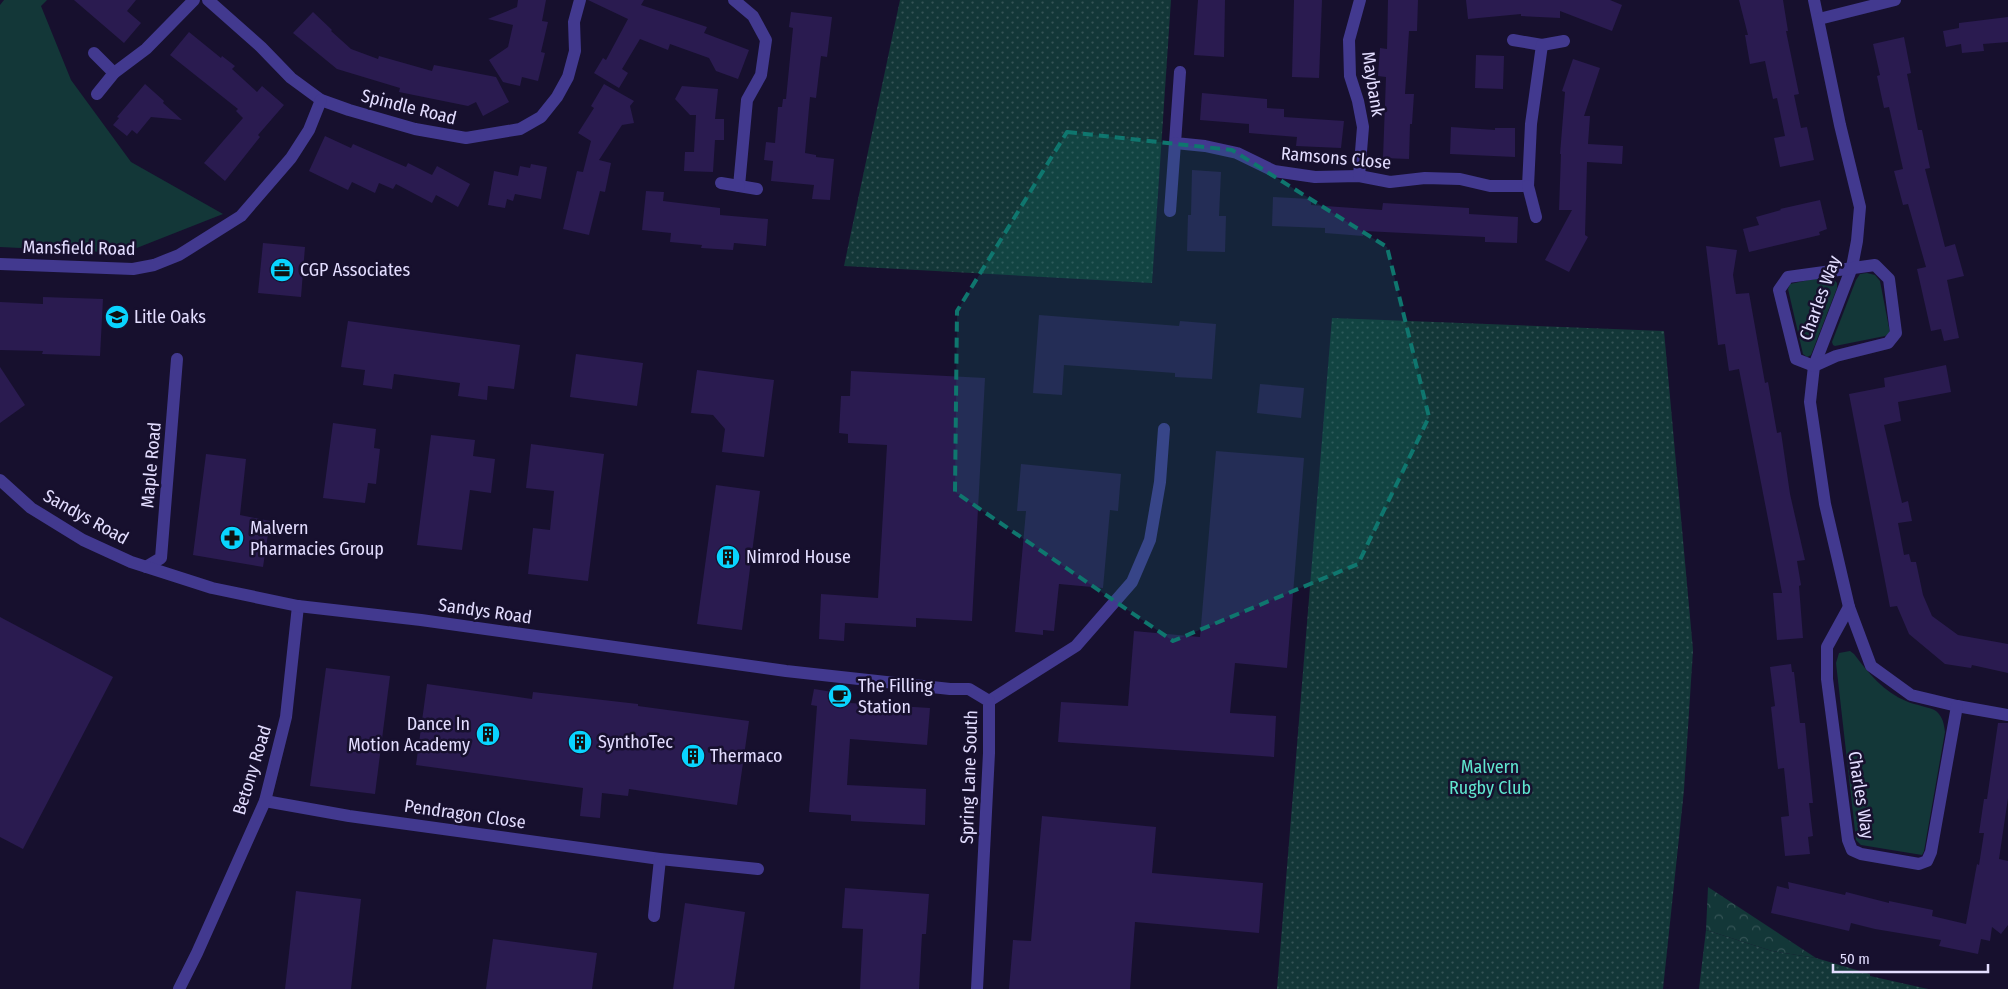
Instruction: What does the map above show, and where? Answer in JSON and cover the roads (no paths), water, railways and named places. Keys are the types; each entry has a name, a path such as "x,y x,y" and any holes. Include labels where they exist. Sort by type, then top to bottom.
{"street":[{"path":"96,94 114,73 146,50 194,0"},
{"name":"Spindle Road","path":"208,0 261,47 291,78 321,100 415,129 466,138 520,129 541,117 557,97 568,77 575,51 574,22 580,0"},
{"path":"734,0 753,16 766,40 761,75 747,100 739,186"},
{"name":"Maybank","path":"1359,176 1363,127 1358,101 1350,76 1349,40 1360,0"},
{"name":"Charles Way","path":"1814,0 1840,125 1860,207 1852,268 1814,366 1810,402 1825,504 1849,607 1871,666 1911,695 2008,715"},
{"path":"1819,19 1895,0"},
{"path":"1513,40 1542,45 1564,41"},
{"path":"1536,217 1528,186 1531,124 1542,45"},
{"path":"94,53 114,73"},
{"path":"1170,211 1180,72"},
{"name":"Mansfield Road","path":"0,264 133,269 154,265 179,255 241,216 291,158 309,130 321,100"},
{"name":"Ramsons Close","path":"1175,143 1205,146 1236,153 1274,171 1315,177 1359,176 1390,182 1425,178 1451,178 1490,186 1528,186"},
{"path":"721,183 757,189"},
{"path":"1875,265 1889,279 1896,332 1888,344 1836,356 1814,366 1796,359 1779,290 1788,277 1875,265"},
{"name":"Maple Road","path":"146,567 160,558 178,359"},
{"name":"Spring Lane South","path":"978,989 989,753 989,701 1076,646 1132,582 1150,540 1160,482 1164,429"},
{"name":"Sandys Road","path":"0,480 31,508 83,540 146,567 212,588 298,606 439,623 786,671 950,689 969,689 989,701"},
{"name":"Betony Road","path":"178,989 197,953 265,801 286,717 298,606"},
{"name":"Charles Way","path":"1849,607 1827,647 1827,679 1848,840 1852,850 1861,854 1919,864 1927,861 1931,852 1957,706"},
{"name":"Pendragon Close","path":"265,801 349,816 660,859 758,869"},
{"path":"654,916 660,859"}],"place":[{"name":"CGP Associates","path":"282,270"},
{"name":"Litle Oaks","path":"117,317"},
{"name":"Malvern Pharmacies Group","path":"232,538"},
{"name":"Nimrod House","path":"728,557"},
{"name":"The Filling Station","path":"840,696"},
{"name":"Dance In Motion Academy","path":"488,734"},
{"name":"SynthoTec","path":"580,742"},
{"name":"Thermaco","path":"693,756"}],"park label":[{"name":"Malvern Rugby Club","path":"1490,778"}]}
